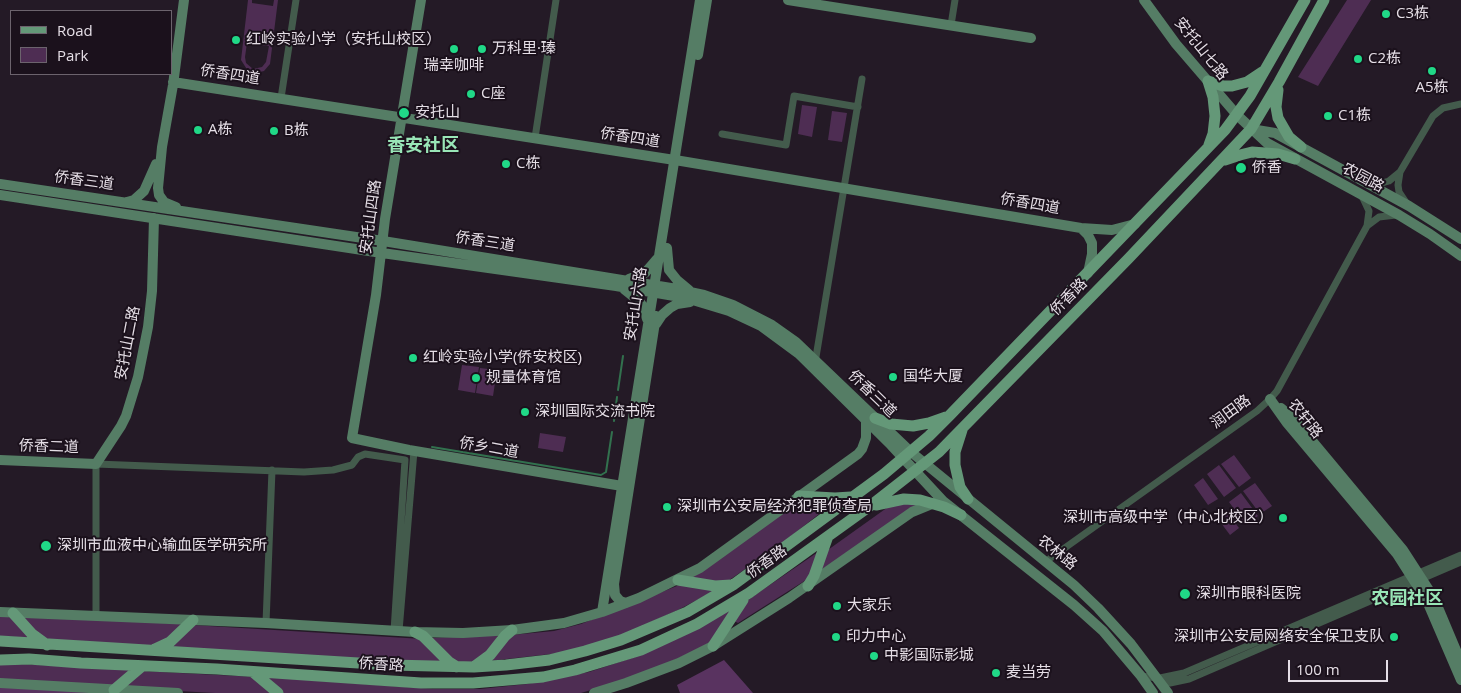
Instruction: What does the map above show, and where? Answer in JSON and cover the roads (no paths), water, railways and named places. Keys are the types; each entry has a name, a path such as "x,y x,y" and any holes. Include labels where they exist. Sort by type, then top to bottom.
{"main road":[{"name":"侨香路","path":"0,641 391,665 474,667 550,660 585,651 621,640 687,612 733,585 851,497 907,455 950,415 1136,224 1206,150 1236,115 1250,96 1305,0"},
{"name":"侨香路","path":"0,660 29,659 421,683 473,683 543,677 599,663 641,650 697,624 749,593 830,536 926,464 1216,167 1250,129 1279,82 1324,0"},
{"path":"1208,82 1232,86 1246,82 1266,69"},
{"path":"1206,150 1213,134 1215,116 1213,97 1208,82"},
{"path":"1279,82 1276,96 1278,118 1289,137 1300,147"},
{"path":"1216,167 1229,158 1252,152 1278,154 1295,158"},
{"path":"870,420 913,426 929,423 950,415"},
{"path":"964,426 955,452 955,465 960,487 968,499"},
{"path":"799,496 851,497"},
{"path":"870,506 904,499 920,500 934,503 961,515"},
{"path":"808,586 830,536"},
{"path":"678,580 715,586 733,585"},
{"path":"713,646 740,603 749,593"},
{"path":"13,613 32,634 47,645"},
{"path":"152,650 170,642 193,620"},
{"path":"474,667 490,656 504,636 512,630"},
{"path":"415,632 423,636 449,662 457,666"},
{"path":"114,690 141,666"},
{"path":"253,672 278,693"}],"street":[{"path":"184,0 158,182 159,195 167,204 189,212"},
{"path":"281,98 296,0"},
{"name":"安托山四路","path":"352,438 421,0"},
{"path":"535,138 556,0"},
{"name":"安托山六路","path":"626,603 617,598 614,592 614,584 700,0"},
{"name":"安托山六路","path":"677,161 707,0"},
{"path":"788,0 1030,38"},
{"path":"951,25 955,0"},
{"name":"安托山七路","path":"1144,0 1176,44 1236,115"},
{"path":"814,364 862,79"},
{"name":"侨香四道","path":"173,82 535,138 1082,228 1112,230 1136,224"},
{"path":"722,134 786,145 794,96 858,107"},
{"path":"1409,206 1398,185 1400,172 1433,116 1443,108 1461,104"},
{"name":"农园路","path":"1236,115 1267,143 1399,215 1461,256"},
{"name":"农园路","path":"1250,129 1275,133 1409,206 1461,239"},
{"path":"120,202 134,200 144,191 162,147"},
{"path":"1361,180 1382,183 1400,172"},
{"name":"侨香三道","path":"0,184 383,241 619,283 697,293 732,304 759,317 790,338 907,455"},
{"name":"侨香三道","path":"0,194 382,253 619,283"},
{"path":"1361,194 1368,211 1367,226"},
{"path":"1367,226 1379,216 1399,215"},
{"name":"安托山二路","path":"96,464 126,416 138,377 148,327 152,291 154,218"},
{"name":"润田路","path":"1045,562 1257,411 1270,399 1280,385 1367,226"},
{"path":"1082,228 1092,243 1088,273"},
{"path":"619,283 645,272 655,263 663,251"},
{"path":"663,251 671,274 684,286 697,293"},
{"path":"619,283 640,301 651,328 662,315 674,306 691,302 706,303"},
{"name":"侨香三道","path":"657,289 729,311 760,326 814,364"},
{"name":"安托山六路","path":"602,612 622,486 651,328"},
{"name":"农轩路","path":"1270,399 1293,418 1403,550 1428,602 1461,680"},
{"path":"0,612 463,633 512,630 564,622 602,612 626,603 700,568 858,454 866,438 870,420"},
{"name":"侨乡二道","path":"352,438 414,451 622,486"},
{"path":"396,631 414,451"},
{"path":"96,615 96,464 304,472 333,470 352,464 358,457 365,454 405,460 396,631"},
{"name":"农林路","path":"907,455 926,464 1074,585 1131,644 1168,693"},
{"name":"农林路","path":"907,455 915,472 935,494 1074,605 1103,631 1153,693"},
{"name":"侨香二道","path":"0,460 96,464"},
{"path":"266,623 272,470"},
{"path":"594,693 626,684 679,663 713,646 808,586 912,512 934,503"},
{"path":"1141,676 1170,682 1189,679 1417,578 1461,555"},
{"path":"1417,578 1461,562"},
{"name":"农轩路","path":"1417,578 1434,598 1461,662"},
{"path":"0,683 178,693"}],"waterway":[{"path":"618,390 623,356"},
{"path":"614,421 617,397"},
{"path":"432,447 601,475 606,472 612,432"}],"place":[{"name":"C3栋","path":"1386,14"},
{"name":"红岭实验小学（安托山校区）","path":"236,40"},
{"name":"瑞幸咖啡","path":"454,49"},
{"name":"万科里·瑧","path":"482,49"},
{"name":"C2栋","path":"1358,59"},
{"name":"A5栋","path":"1432,71"},
{"name":"C座","path":"471,94"},
{"name":"安托山","path":"404,113"},
{"name":"C1栋","path":"1328,116"},
{"name":"A栋","path":"198,130"},
{"name":"B栋","path":"274,131"},
{"name":"C栋","path":"506,164"},
{"name":"侨香","path":"1241,168"},
{"name":"红岭实验小学(侨安校区)","path":"413,358"},
{"name":"国华大厦","path":"893,377"},
{"name":"规量体育馆","path":"476,378"},
{"name":"深圳国际交流书院","path":"525,412"},
{"name":"深圳市公安局经济犯罪侦查局","path":"667,507"},
{"name":"深圳市高级中学（中心北校区）","path":"1283,518"},
{"name":"深圳市血液中心输血医学研究所","path":"46,546"},
{"name":"深圳市眼科医院","path":"1185,594"},
{"name":"大家乐","path":"837,606"},
{"name":"印力中心","path":"836,637"},
{"name":"深圳市公安局网络安全保卫支队","path":"1394,637"},
{"name":"中影国际影城","path":"874,656"},
{"name":"麦当劳","path":"996,673"}],"district":[{"name":"香安社区","path":"423,146"},
{"name":"农园社区","path":"1407,599"}]}
